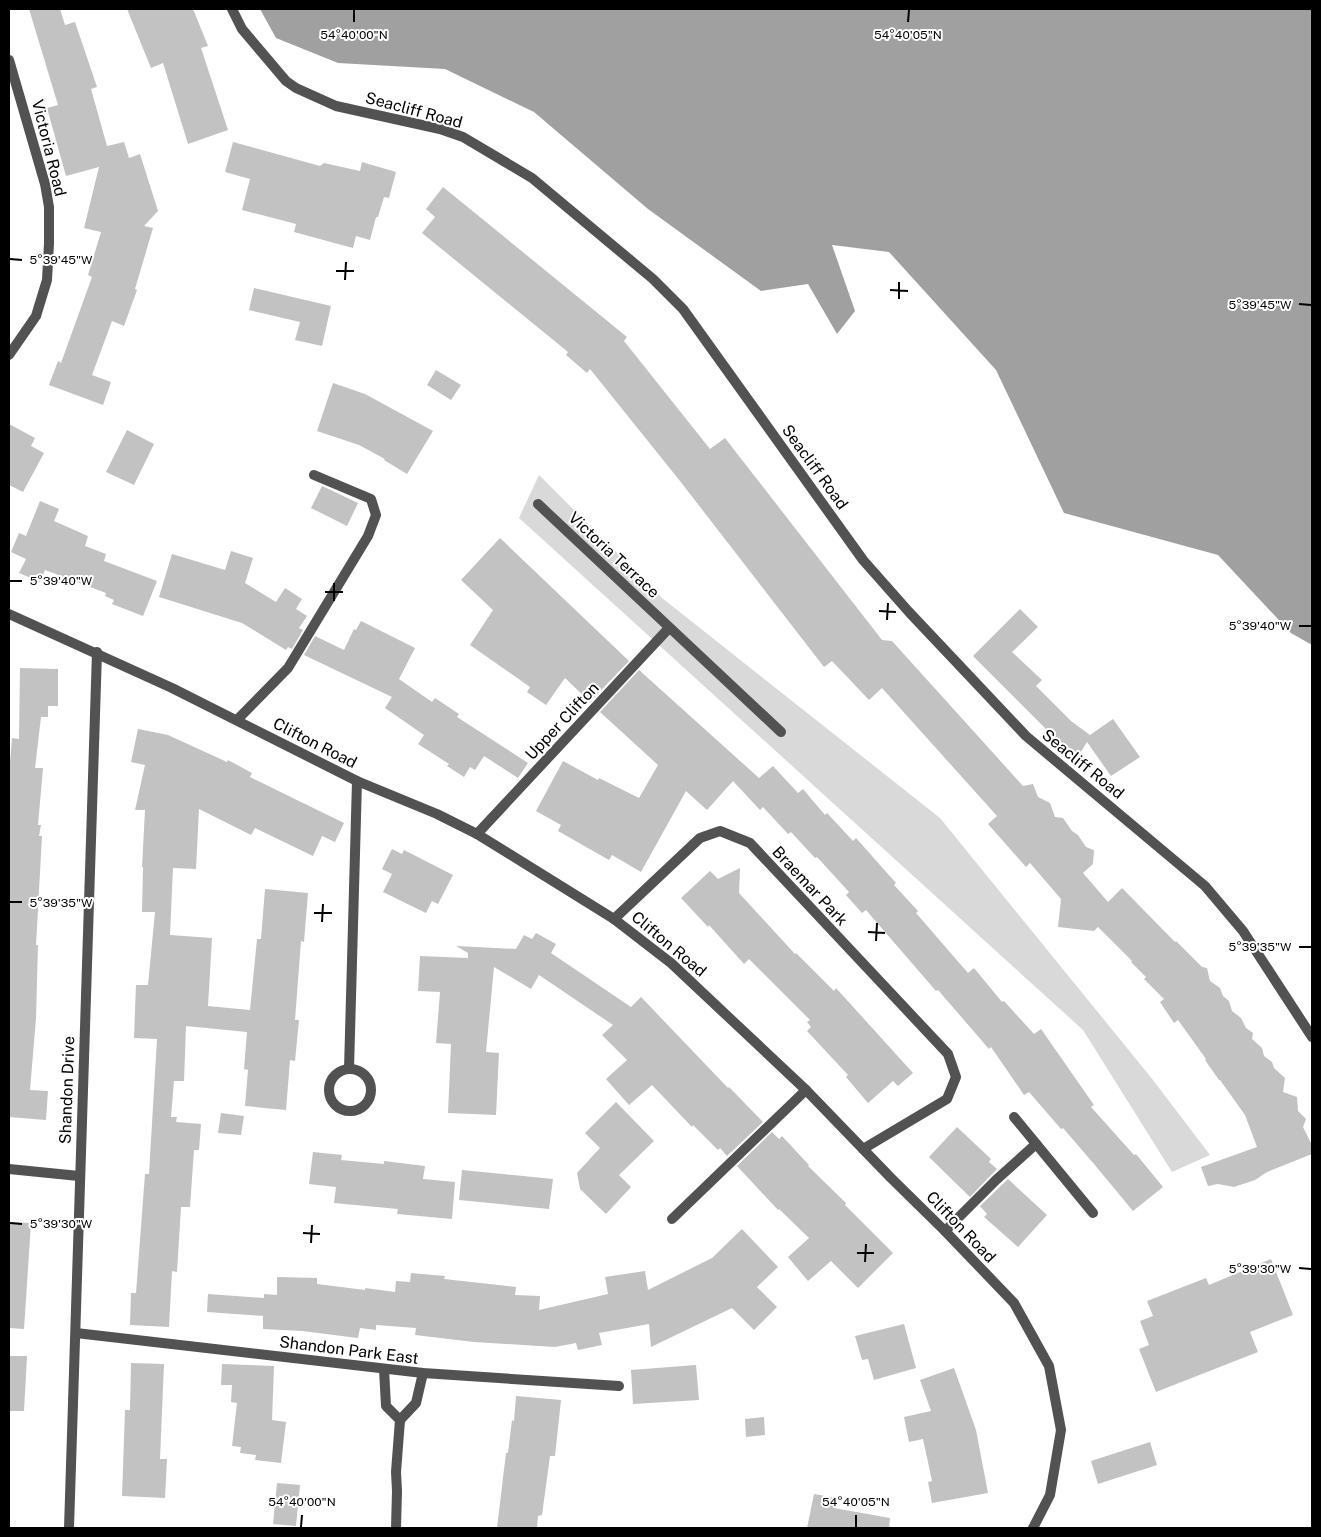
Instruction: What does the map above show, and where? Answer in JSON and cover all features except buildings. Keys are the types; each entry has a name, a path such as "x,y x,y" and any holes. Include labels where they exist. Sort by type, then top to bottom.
{"street":[{"name":"Seacliff Road","path":"232,9 242,29 286,81 296,88 336,106 440,129 463,137 532,178 653,280 683,310 862,560 1026,736 1205,886 1243,931 1312,1037"},
{"name":"Victoria Road","path":"9,60 45,184 49,207 47,280 36,316 9,355"},
{"path":"237,720 288,668 368,536 376,515 371,499 314,475"},
{"name":"Victoria Terrace","path":"538,504 781,732"},
{"name":"Clifton Road","path":"9,614 172,688 357,781 436,814 477,834 614,919 671,963 806,1090 945,1230 1014,1304 1049,1366 1061,1430 1050,1495 1033,1528"},
{"name":"Upper Clifton","path":"477,834 669,628"},
{"name":"Shandon Drive","path":"69,1528 96,652"},
{"path":"349,1069 357,781"},
{"name":"Braemar Park","path":"614,919 700,838 720,830 750,843 948,1054 956,1077 947,1099 863,1149"},
{"path":"349,1069 362,1072 370,1083 371,1090 367,1102 356,1110 350,1111 336,1107 328,1094 328,1087 335,1074 341,1070 349,1069"},
{"path":"672,1219 806,1090"},
{"path":"1014,1117 1093,1213"},
{"path":"945,1230 1036,1144"},
{"path":"9,1169 79,1176"},
{"name":"Shandon Park East","path":"76,1333 423,1373 619,1386"},
{"path":"384,1369 386,1406 400,1420"},
{"path":"396,1528 396,1472 400,1420 416,1403 423,1373"}],"shaded area":[{"path":"260,9 1312,9 1312,645 1291,633 1218,555 1064,513 996,370 889,252 832,245 855,311 837,334 808,284 761,291 648,209 534,112 445,69 338,63 276,38"},
{"path":"539,475 662,598 940,818 1153,1080 1210,1155 1172,1172 1083,1030 519,518"}]}
